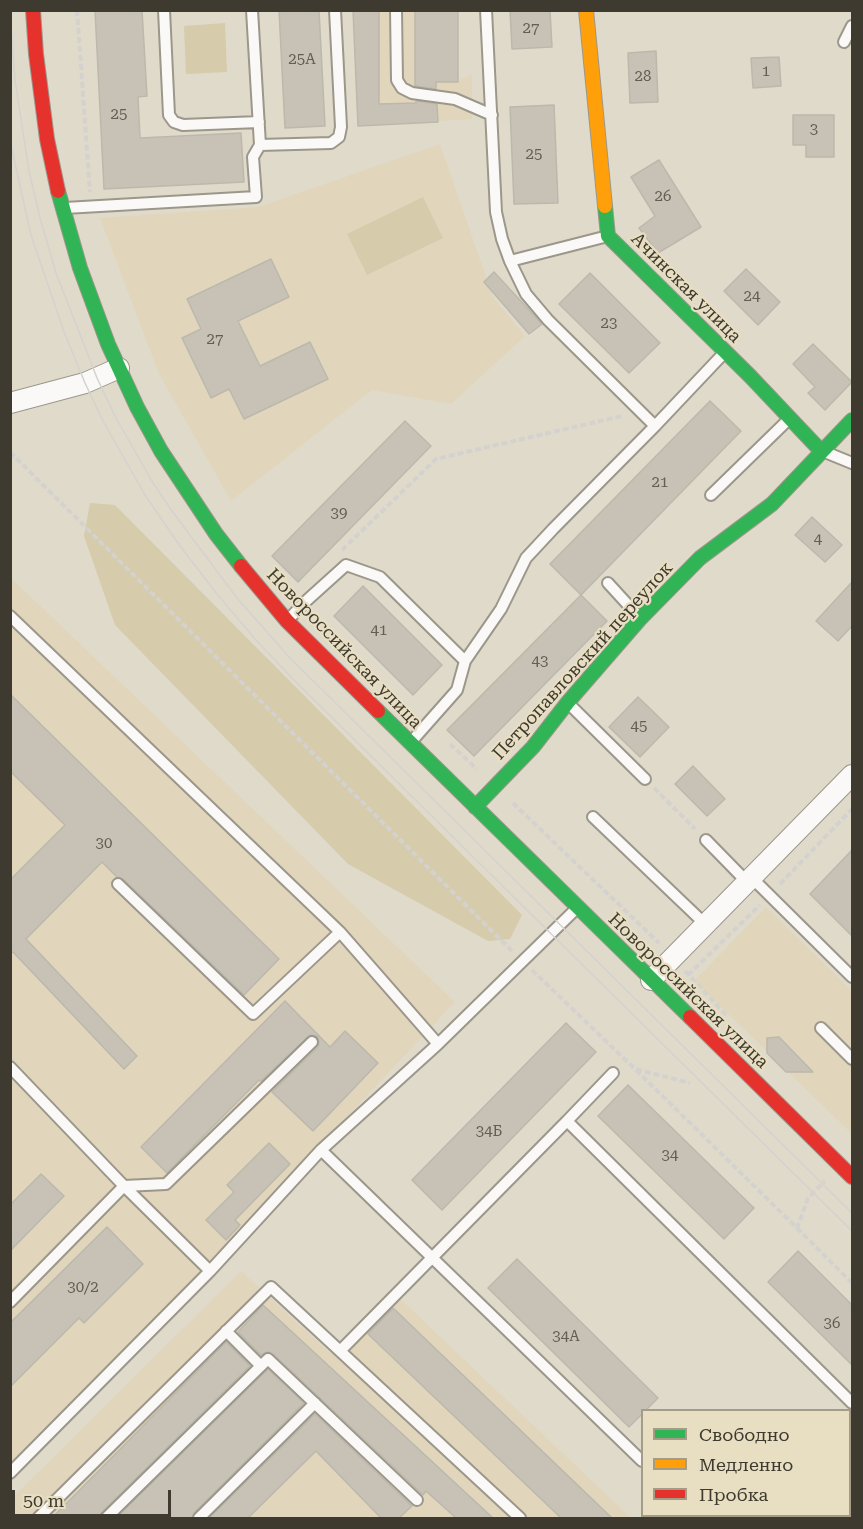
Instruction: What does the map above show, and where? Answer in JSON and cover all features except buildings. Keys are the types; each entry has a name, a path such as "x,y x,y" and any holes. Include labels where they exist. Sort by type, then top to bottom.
{"main road":[{"name":"Новороссийская улица","path":"33,10 43,111 62,208 80,268 119,368 152,435 188,493 249,577 287,621 852,1177"},
{"name":"Ачинская улица","path":"586,10 608,236 726,352 821,451"},
{"name":"Петропавловский переулок","path":"475,807 533,747 568,702 640,619 700,558 772,504 852,420"}],"street":[{"path":"10,403 85,383 119,368"},
{"path":"651,980 852,775"}],"lane":[{"path":"164,10 169,115 174,122 183,125 259,122"},
{"path":"62,208 256,197 253,157 260,146 252,10"},
{"path":"260,146 331,143 339,136 341,127 335,10"},
{"path":"396,10 397,80 402,88 412,93 455,99 492,115"},
{"path":"486,10 496,212 510,261 525,294 548,320 655,426"},
{"path":"844,42 852,26"},
{"path":"510,261 608,236"},
{"path":"410,743 457,690 465,661 501,609 526,558 726,352"},
{"path":"711,495 789,419"},
{"path":"821,451 852,463"},
{"path":"287,621 346,565 380,577 465,661"},
{"path":"608,584 640,619"},
{"path":"10,616 340,932 438,1044"},
{"path":"568,702 645,779"},
{"path":"593,817 705,924"},
{"path":"706,840 852,977"},
{"path":"118,884 253,1014 340,932"},
{"path":"10,1473 210,1270 321,1150 438,1044 578,908"},
{"path":"821,1028 852,1059"},
{"path":"10,1302 124,1186 166,1184 312,1042"},
{"path":"10,1067 124,1186 210,1270"},
{"path":"340,1351 614,1073"},
{"path":"567,1121 852,1403"},
{"path":"321,1150 641,1460"},
{"path":"38,1518 271,1287 520,1518"},
{"path":"226,1331 261,1366"},
{"path":"106,1518 268,1359 417,1500"},
{"path":"199,1518 315,1403"}],"path":[{"path":"77,10 91,206"},
{"path":"338,554 436,459 641,412"},
{"path":"10,452 522,961 852,1283"},
{"path":"428,723 673,957 731,1021"},
{"path":"645,779 706,840"},
{"path":"635,1069 690,1083"},
{"path":"797,1228 808,1198 841,1166"}],"shaded area":[{"path":"353,11 457,11 458,81 472,74 472,119 358,126"},
{"path":"225,23 227,72 186,74 184,26"},
{"path":"440,144 493,297 525,336 451,404 372,390 231,501 159,374 100,218 258,207"},
{"path":"423,197 443,238 367,275 347,234"},
{"path":"90,503 115,505 522,915 510,939 488,941 348,864 115,625 84,536"},
{"path":"10,577 455,1002 11,1474 10,1474"},
{"path":"766,907 852,991 852,1134 694,981"},
{"path":"241,1271 331,1354 392,1291 631,1518 11,1518 11,1499"}],"tram line":[{"path":"10,14 15,80 29,171 56,273 97,378 116,418 153,483 172,511 237,598 289,657 852,1213"},
{"path":"10,141 31,235 64,332 85,383 103,421 145,495 217,594 293,679 852,1231"}],"traffic: fast":[{"path":"58,191 80,268 108,344 137,407 161,451 216,534 241,566"},
{"path":"605,206 608,236 750,376 821,451"},
{"path":"475,807 533,747 568,702 640,619 700,558 772,504 852,420"},
{"path":"378,711 690,1017"}],"traffic: slow":[{"path":"586,10 605,206"}],"traffic: jam":[{"path":"33,10 47,139 58,191"},
{"path":"241,566 287,621 378,711"},
{"path":"690,1017 852,1177"}]}
